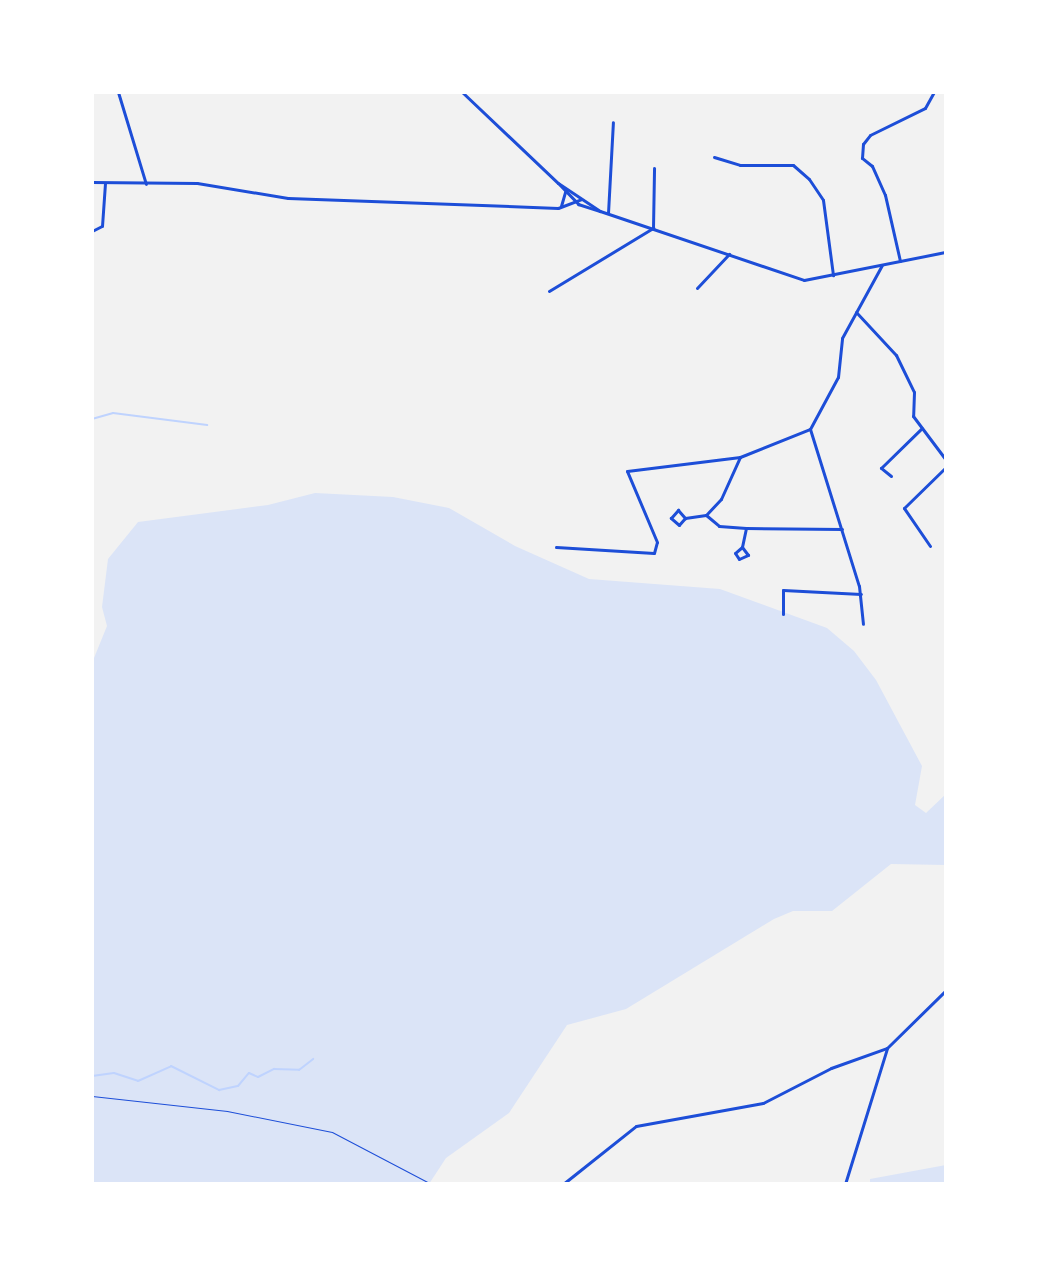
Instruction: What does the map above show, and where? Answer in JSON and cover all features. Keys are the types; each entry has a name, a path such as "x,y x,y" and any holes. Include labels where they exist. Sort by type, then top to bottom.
{"street":[{"path":"118,92 146,184"},
{"path":"462,92 558,183 600,211"},
{"path":"900,261 885,195 878,175 862,158 863,144 870,135 925,108 934,92"},
{"path":"608,213 613,122"},
{"path":"714,157 740,165 793,165 809,179 823,200 833,275"},
{"path":"653,228 654,168"},
{"path":"92,182 197,183 288,198 560,207 578,204 581,199"},
{"path":"92,231 102,226 106,182"},
{"path":"558,183 578,204 804,280 945,253"},
{"path":"560,207 565,192"},
{"path":"549,291 653,228"},
{"path":"697,288 729,254"},
{"path":"556,547 618,547 650,554 657,550 627,471 740,457 810,429 838,377 842,338 882,265"},
{"path":"856,312 896,355 914,392 913,416 946,460"},
{"path":"891,476 881,468 922,428"},
{"path":"810,429 861,594 863,624"},
{"path":"685,518 706,515 721,499 740,457"},
{"path":"930,546 904,508 946,467"},
{"path":"706,515 719,526 842,529"},
{"path":"742,547 746,528"},
{"path":"783,614 783,590 861,594"},
{"path":"563,1184 613,1139 636,1126 763,1103 831,1068 887,1048 946,990"},
{"path":"845,1184 887,1048"}],"path":[{"path":"92,1096 227,1111 332,1132 431,1184"}],"shaded area":[{"path":"315,493 393,497 449,508 515,546 589,579 720,589 827,628 854,651 876,680 922,766 915,805 926,813 946,794 946,865 891,864 832,911 793,911 774,919 626,1009 567,1025 509,1113 446,1158 429,1184 92,1184 92,663 107,626 102,607 108,559 138,522 268,505"},
{"path":"946,1165 946,1184 870,1184 870,1179"}],"waterway":[{"path":"92,419 113,413 207,425"},
{"path":"92,1076 114,1073 138,1081 171,1066 219,1090 238,1086 249,1073 258,1077 274,1069 299,1070 313,1059"}]}
